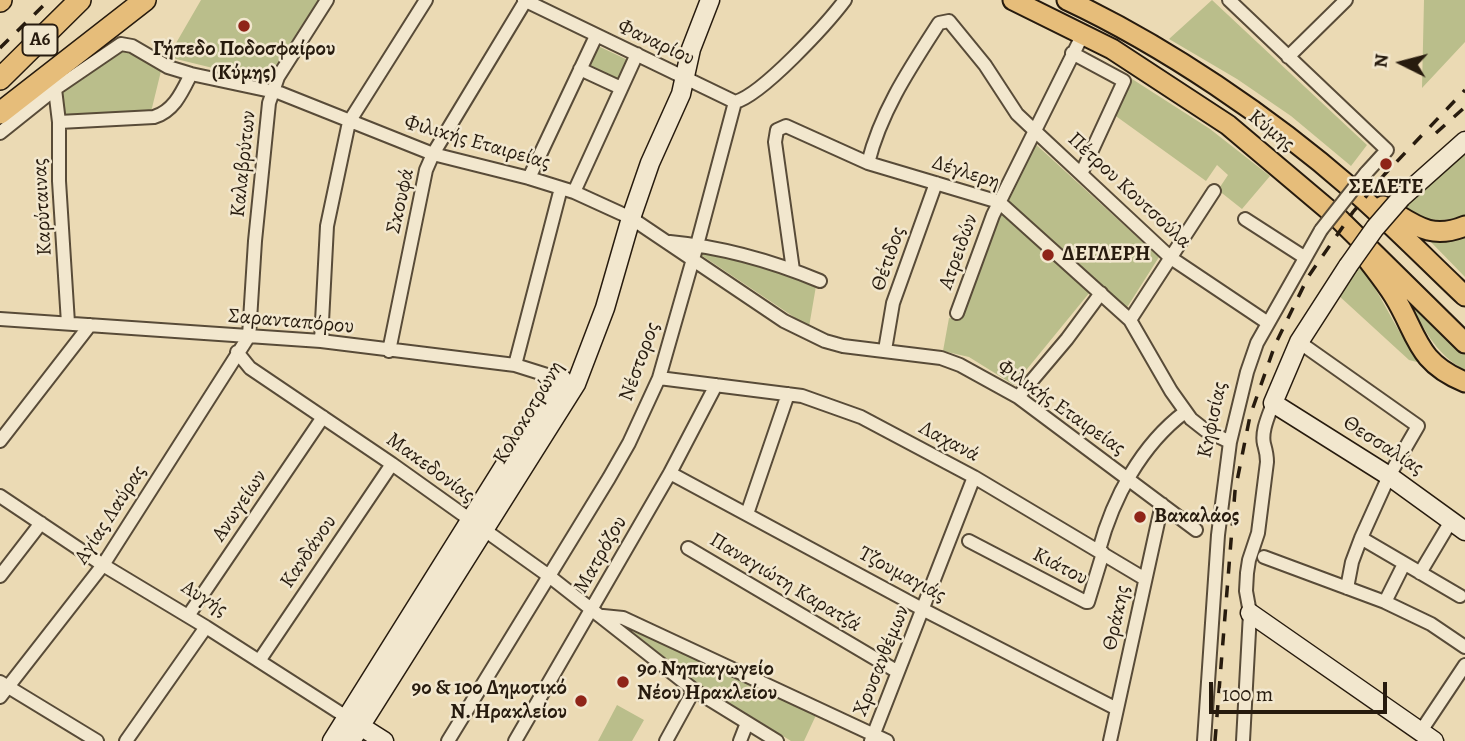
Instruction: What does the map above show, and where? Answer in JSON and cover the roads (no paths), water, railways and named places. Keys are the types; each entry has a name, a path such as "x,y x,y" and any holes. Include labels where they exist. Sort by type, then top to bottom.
{"highway":[{"name":"Α6","path":"0,79 80,0"},
{"path":"0,114 145,0"}],"main road":[{"name":"Κύμης","path":"1013,0 1112,49 1228,125 1337,216 1465,343"},
{"name":"Κύμης","path":"1072,1 1133,34 1253,111 1353,190 1465,296"},
{"path":"1353,190 1423,230 1448,232 1465,226"},
{"path":"1337,216 1395,297 1413,336 1428,358 1450,375 1465,382"}],"street":[{"name":"Καλαβρύτων","path":"243,345 272,92 278,77 327,0"},
{"path":"321,341 327,226 349,122 426,0"},
{"name":"Φαναρίου","path":"525,0 735,102"},
{"name":"Σκουφά","path":"389,351 424,180 433,154 525,0"},
{"name":"Κολοκοτρώνη","path":"332,741 354,729 569,382 605,308 631,218 650,163 686,78 691,49 710,0"},
{"path":"735,102 747,97 800,51 825,26 845,0"},
{"path":"1229,0 1287,57 1346,0"},
{"name":"Πέτρου Κουτσούλα","path":"868,163 897,89 939,23 946,20 952,23 985,65 1017,114 1035,131 1082,172 1171,258 1268,323"},
{"name":"Ατρειδών","path":"957,313 999,202 1083,34"},
{"path":"529,178 596,36"},
{"name":"Φιλικής Εταιρείας","path":"55,89 117,45 125,44 167,67 272,92 433,154 574,192 631,218 783,321 825,341 842,346 941,358 987,379 1018,397 1196,530"},
{"path":"1073,53 1124,81 1082,172"},
{"path":"574,192 637,54"},
{"name":"Κηφισίας","path":"1204,741 1218,535 1230,442 1247,372 1257,343 1321,230 1387,150 1287,57"},
{"path":"580,69 621,88"},
{"path":"59,122 154,117 163,114 178,99 191,74"},
{"path":"0,134 55,89"},
{"name":"Καρύταινας","path":"55,89 59,122 59,181 68,323"},
{"name":"Νέστορος","path":"448,741 629,443 659,378 735,102"},
{"name":"Δέγλερη","path":"793,270 775,142 777,130 786,126 868,163 999,202 1130,320 1185,412 1205,430 1230,442"},
{"path":"1243,741 1251,613 1246,591 1247,573 1258,533 1267,462 1265,426 1273,403 1299,342 1375,228 1401,198 1465,141"},
{"name":"Θέτιδος","path":"885,351 893,303 936,183"},
{"path":"515,365 561,188"},
{"path":"1130,320 1214,191"},
{"path":"1245,219 1304,257"},
{"name":"Φιλικής Εταιρείας","path":"666,242 697,245 793,270 820,281"},
{"path":"1018,397 1067,339 1101,293"},
{"name":"Σαρανταπόρου","path":"0,319 90,325 243,345 321,341 515,365 569,382"},
{"path":"0,441 90,325"},
{"path":"1299,342 1418,426 1389,476 1361,538 1352,562 1347,588"},
{"name":"Μακεδονίας","path":"243,345 250,368 392,464 549,576 694,690 774,740"},
{"name":"Αγίας Λαύρας","path":"2,688 103,565 243,345"},
{"path":"659,378 716,385"},
{"name":"Λαχανά","path":"716,385 788,394 832,405 861,417 975,477 1145,579"},
{"name":"Ματρόζου","path":"515,741 586,615 596,612 716,385"},
{"path":"747,514 788,394"},
{"name":"Θεσσαλίας","path":"1273,403 1389,476 1458,526"},
{"name":"Κιάτου","path":"969,541 1088,602 1096,580 1101,552 1128,478 1157,435 1185,412"},
{"name":"Ανωγείων","path":"188,616 323,417"},
{"name":"Κανδάνου","path":"259,661 392,464"},
{"name":"Τζουμαγιάς","path":"670,473 924,610 1117,709"},
{"name":"Χρυσανθέμων","path":"872,737 975,477"},
{"name":"Αυγής","path":"0,496 103,565 259,661 354,729 384,741"},
{"name":"Θράκης","path":"1110,741 1162,504"},
{"path":"0,576 41,523"},
{"path":"1420,573 1458,526"},
{"path":"1361,538 1460,596"},
{"name":"Παναγιώτη Καρατζά","path":"688,548 898,672"},
{"path":"1264,557 1385,602 1431,624 1465,647"},
{"path":"1385,602 1404,564"},
{"name":"Μακεδονίας","path":"596,612 623,618 872,737 887,741"},
{"path":"1251,613 1427,736 1465,664"},
{"path":"126,741 206,627"},
{"path":"2,688 97,741"},
{"path":"666,741 694,690"},
{"path":"740,741 747,723"}],"railway":[{"path":"0,48 49,0"},
{"path":"1215,741 1235,491 1250,416 1275,345 1308,277 1353,212 1384,175 1465,90"},
{"path":"1436,133 1465,107"}],"place":[{"name":"Γήπεδο Ποδοσφαίρου (Κύμης)","path":"244,26"},
{"name":"ΣΕΛΕΤΕ","path":"1386,164"},
{"name":"ΔΕΓΛΕΡΗ","path":"1048,255"},
{"name":"Βακαλάος","path":"1140,517"},
{"name":"9ο Νηπιαγωγείο Νέου Ηρακλείου","path":"623,682"},
{"name":"9ο & 10ο Δημοτικό Ν. Ηρακλείου","path":"581,701"}]}
